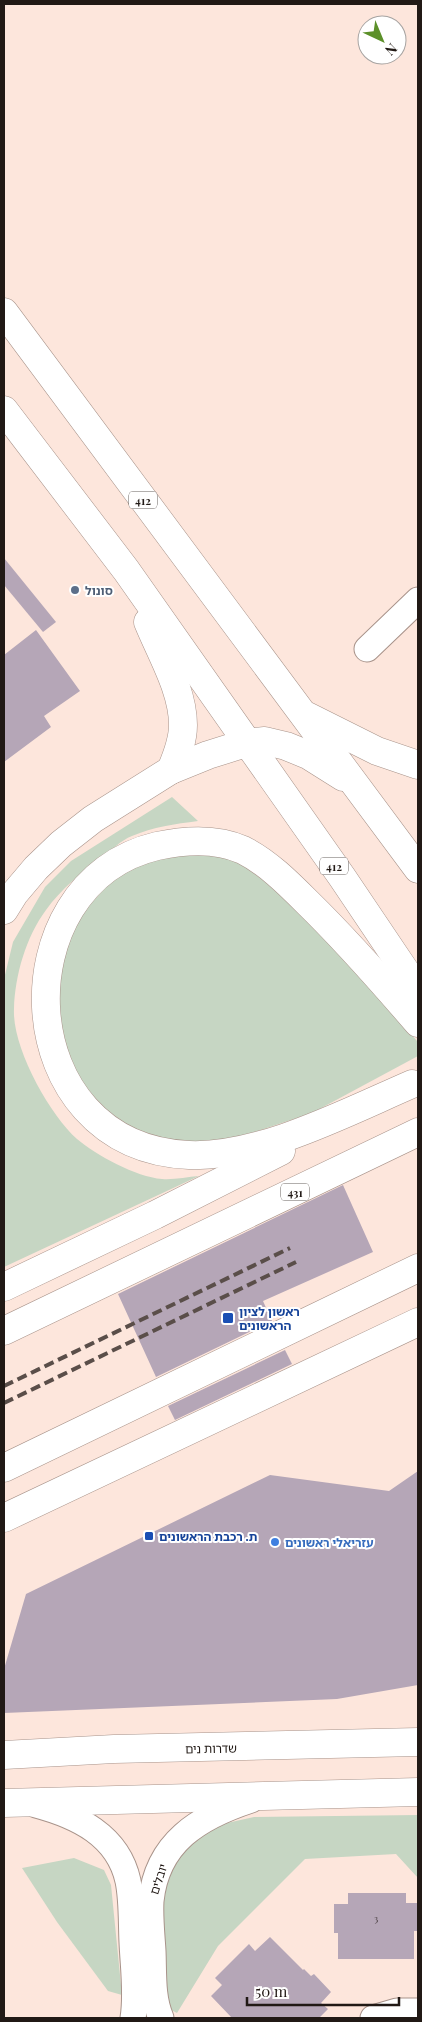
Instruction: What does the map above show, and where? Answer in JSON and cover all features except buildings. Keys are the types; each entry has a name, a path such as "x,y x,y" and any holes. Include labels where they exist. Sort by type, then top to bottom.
{"main road":[{"name":"412","path":"4,312 418,869"},
{"name":"412","path":"4,410 126,570 342,877 418,990"},
{"path":"126,570 180,698 183,724 182,736 171,770"},
{"path":"304,714 377,751 418,765"},
{"path":"4,910 14,894 36,868 61,844 93,820 171,770 208,755 246,743 265,741 286,746 308,756 357,788"},
{"path":"415,1082 316,1125 243,1149 190,1155 166,1152 133,1143 115,1135 96,1123 68,1091 54,1066 42,1033 38,1004 40,960 50,930 66,904 88,879 114,862 142,849 171,843 208,841 244,850 286,881 361,956 418,1023"},
{"path":"4,1287 155,1215 415,1082"},
{"name":"431","path":"4,1331 172,1252 418,1132"},
{"path":"4,1468 418,1268"},
{"path":"4,1518 418,1322"},
{"name":"שדרות נים","path":"4,1755 114,1749 418,1742"},
{"path":"14,1802 418,1792"}],"street":[{"path":"367,649 418,600"},
{"name":"יובלים","path":"161,2018 155,1998 151,1904 156,1878 161,1866 174,1844 200,1822 222,1810 263,1796"},
{"name":"יובלים","path":"14,1802 62,1813 85,1824 104,1838 120,1857 125,1868 130,1897 134,1998 132,2018"},
{"path":"373,2018 397,2011 418,2011"}],"green space":[{"path":"172,797 198,821 156,828 124,840 72,882 46,910 27,944 19,970 14,1009 15,1024 19,1042 34,1079 55,1113 77,1139 105,1158 140,1174 166,1179 199,1176 4,1267 4,979 13,942 45,887 71,861"},
{"path":"207,854 228,858 245,867 299,908 418,1042 418,1056 312,1113 240,1137 217,1141 190,1142 168,1140 121,1124 87,1095 55,1030 62,935 120,872 172,855"},
{"path":"418,1815 418,1878 396,1854 305,1859 218,1946 177,2013 169,2009 165,2004 163,1908 165,1889 170,1873 178,1858 188,1846 213,1829 227,1823 254,1817"},
{"path":"74,1858 104,1870 111,1885 122,1995 108,1991 57,1922 22,1868"}],"railway":[{"path":"4,1386 290,1248"},
{"path":"4,1403 296,1262"}],"place":[{"name":"סונול","path":"75,590"},
{"name":"ראשון לציון הראשונים","path":"228,1318"},
{"name":"ת. רכבת הראשונים","path":"149,1536"},
{"name":"עזריאלי ראשונים","path":"275,1542"}]}
